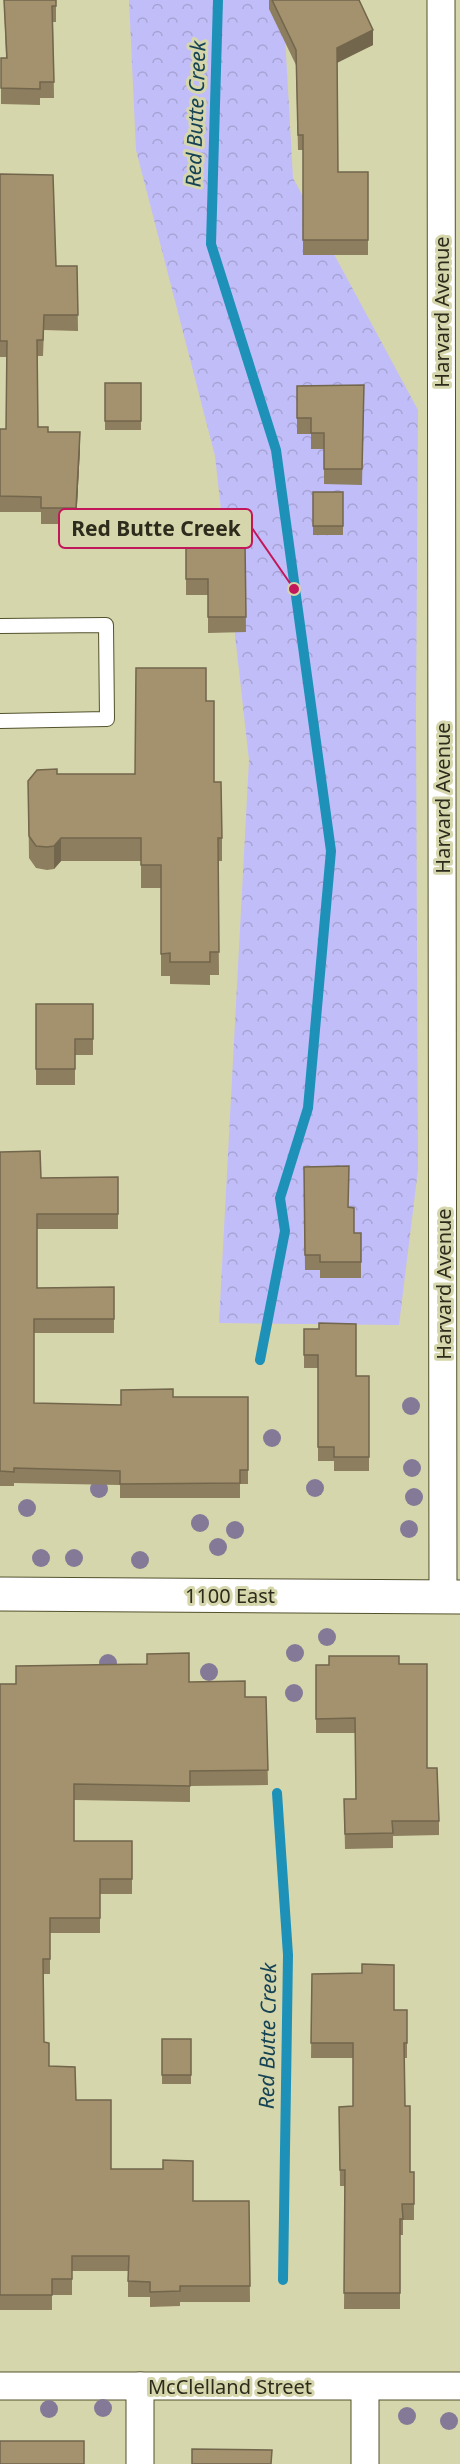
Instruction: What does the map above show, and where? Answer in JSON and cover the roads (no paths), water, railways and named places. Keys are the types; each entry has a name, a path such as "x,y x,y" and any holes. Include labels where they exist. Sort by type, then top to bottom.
{"street":[{"name":"Harvard Avenue","path":"441,0 452,1597"},
{"name":"1100 East","path":"0,1594 452,1597"},
{"name":"McClelland Street","path":"0,2386 460,2386"},
{"path":"140,2386 140,2464"},
{"path":"365,2387 365,2464"}],"lane":[{"path":"0,626 106,625 107,719 0,721"}],"waterway":[{"name":"Red Butte Creek","path":"218,0 211,244 276,450 331,851 308,1108 280,1198 285,1231 260,1360"},
{"name":"Red Butte Creek","path":"277,1793 288,1955 283,2280"}],"place":[{"name":"Red Butte Creek","path":"294,589"}]}
